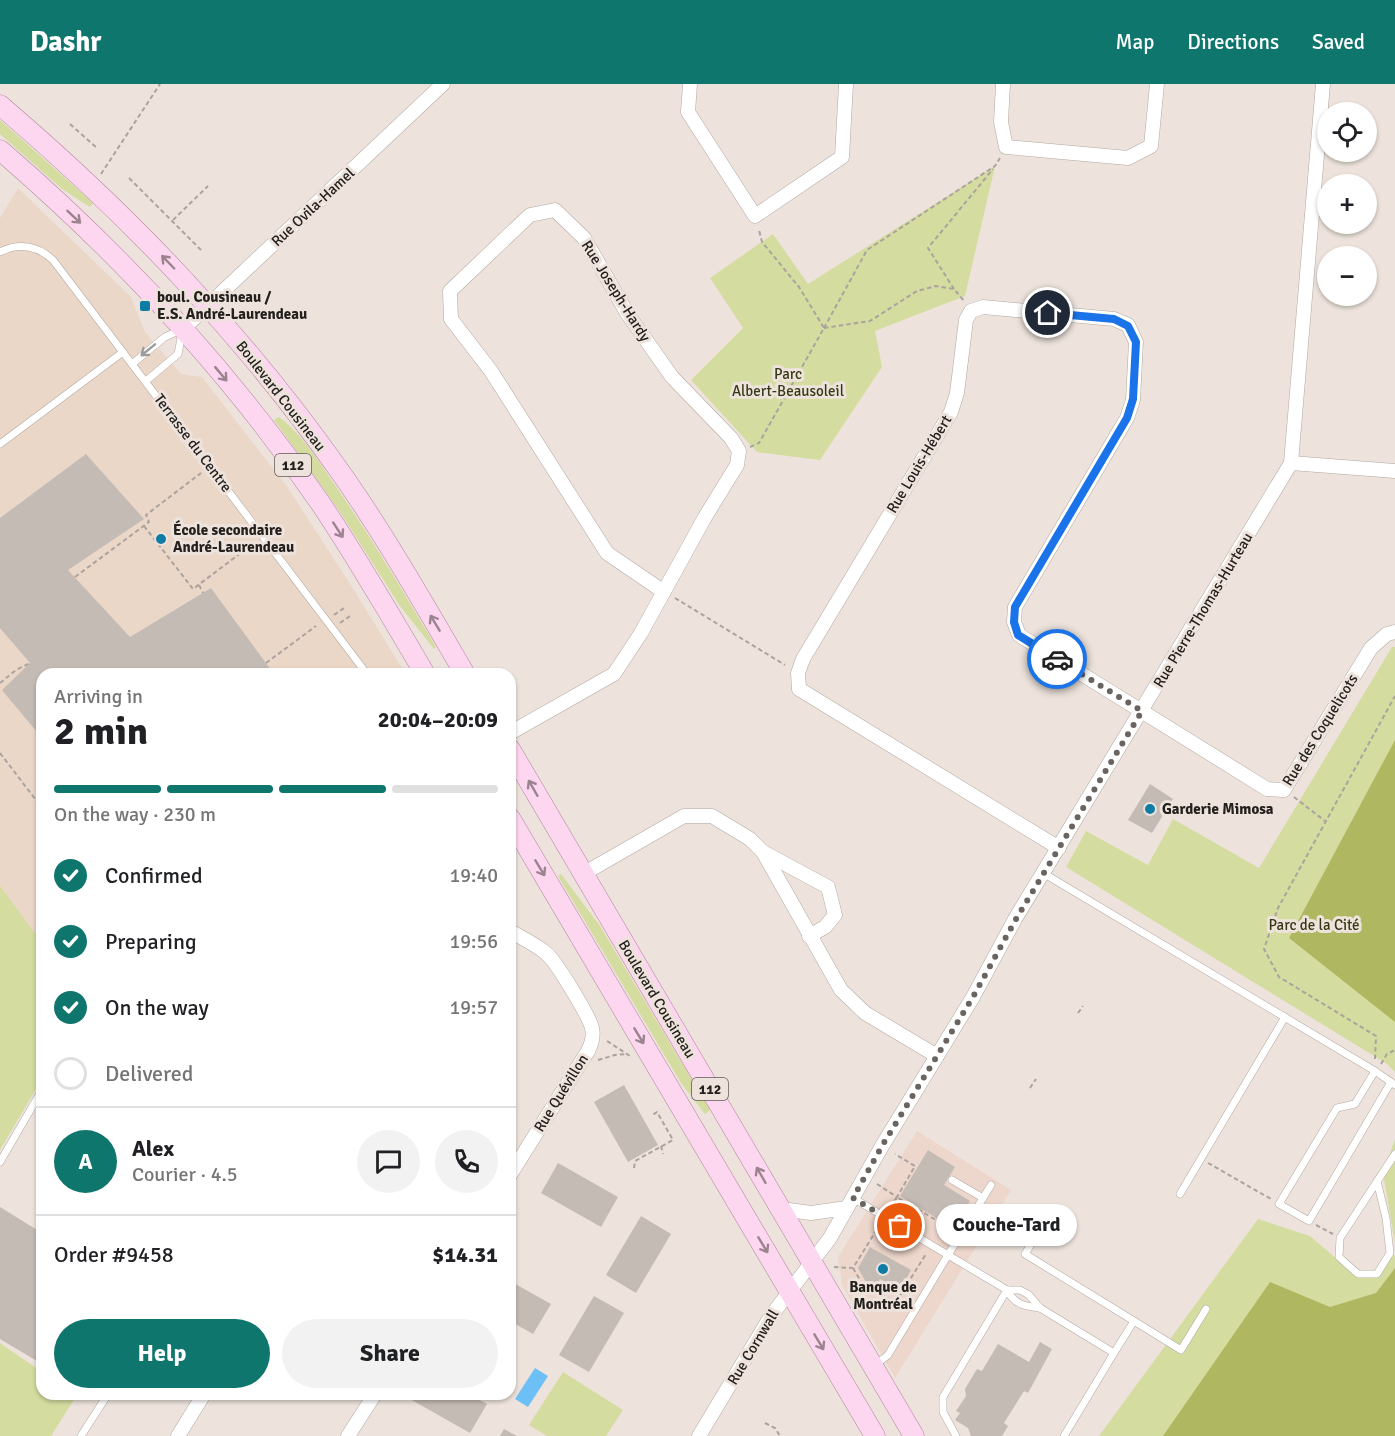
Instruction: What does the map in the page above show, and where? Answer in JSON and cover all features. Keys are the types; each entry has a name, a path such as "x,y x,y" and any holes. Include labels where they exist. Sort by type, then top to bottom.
{"main road":[{"name":"Boulevard Cousineau","path":"0,105 119,212 208,305 267,375 342,474 397,559 461,668"},
{"name":"112","path":"0,150 94,236 183,329 265,428 322,506 421,668"},
{"name":"Boulevard Cousineau","path":"516,759 914,1436"},
{"name":"112","path":"516,828 874,1436"}],"street":[{"name":"Rue Ovila-Hamel","path":"183,329 443,84"},
{"path":"690,84 688,112 755,216 842,157 846,84"},
{"path":"1004,84 1001,122 1006,147 1128,158 1151,146 1157,84"},
{"name":"Rue Pierre-Thomas-Hurteau","path":"812,1262 822,1250 973,997 1043,873 1291,463 1323,84"},
{"name":"Rue Joseph-Hardy","path":"663,592 607,553 491,371 451,319 450,291 530,215 555,210 584,238 627,313 672,377 731,438 739,451"},
{"path":"971,311 983,307 1114,319 1128,326 1136,342 1133,399 1127,418 1015,607 1014,622 1018,635 1142,711"},
{"name":"Rue Louis-Hébert","path":"798,673 803,659 951,412 957,393 966,320 971,311"},
{"path":"516,730 614,675 641,633 737,465 739,451"},
{"path":"1291,463 1395,471"},
{"name":"Rue des Coquelicots","path":"1142,711 1267,789 1284,790 1371,648 1387,634 1395,632"},
{"path":"798,673 799,689 1059,848"},
{"path":"583,874 684,816 712,816 750,839 763,852 841,990 865,1013 937,1056"},
{"path":"763,852 828,886 835,915 825,927 809,936"},
{"name":"Rue Quévillon","path":"516,935 551,958 588,1018 593,1037 588,1051 516,1165"},
{"path":"781,1209 811,1213 850,1203"},
{"name":"Rue Cornwall","path":"699,1436 771,1316 812,1262"},
{"path":"178,1436 200,1400"},
{"path":"348,1436 371,1400"}],"lane":[{"name":"Terrasse du Centre","path":"0,252 21,246 33,248 49,255 58,265 362,668"},
{"name":"Rue Ovila-Hamel","path":"132,364 165,337 183,329"},
{"name":"Rue Ovila-Hamel","path":"146,381 178,354 183,329"},
{"path":"0,444 123,352"},
{"path":"1043,873 1375,1071 1393,1084 1309,1221 1279,1203 1337,1108 1355,1104 1375,1071"},
{"path":"1180,1194 1285,1017"},
{"path":"0,1162 36,1100"},
{"path":"1377,1181 1386,1218 1390,1253 1377,1274 1358,1274 1339,1257 1340,1238 1377,1181 1395,1154"},
{"path":"952,1180 983,1198"},
{"path":"873,1366 888,1355 991,1185"},
{"path":"850,1203 948,1255 1007,1290 1020,1290 1029,1295 1040,1308 1114,1353"},
{"path":"1049,1214 1025,1254 1181,1350 1206,1309"},
{"path":"1007,1290 1012,1300 1022,1306 1040,1308"},
{"path":"956,1436 943,1412 943,1397 1007,1290"},
{"path":"1064,1436 1134,1321"},
{"path":"81,1436 104,1400"}],"path":[{"path":"100,176 160,84"},
{"path":"70,124 97,148"},
{"path":"971,311 928,248 995,166 1006,147"},
{"path":"739,451 759,443 867,250 995,166"},
{"path":"129,178 202,251"},
{"path":"173,220 208,186"},
{"path":"755,216 762,242 799,287 824,328"},
{"path":"824,328 870,321 917,291 936,286 954,289"},
{"path":"75,577 149,522 146,515 201,473"},
{"path":"144,526 193,590 254,543"},
{"path":"199,585 203,593"},
{"path":"663,592 798,673"},
{"path":"266,663 316,626"},
{"path":"0,682 30,663"},
{"path":"1375,1071 1376,1036 1279,977 1264,949 1278,908 1395,696"},
{"path":"0,753 36,800"},
{"path":"1284,790 1325,821"},
{"path":"1078,1012 1083,1006"},
{"path":"607,1041 634,1059"},
{"path":"1375,1071 1387,1054 1395,1050"},
{"path":"596,1060 615,1054 627,1054"},
{"path":"1030,1088 1036,1079"},
{"path":"634,1168 635,1161 673,1140 657,1112 651,1116"},
{"path":"661,1146 663,1155"},
{"path":"889,1209 915,1166 895,1154"},
{"path":"1201,1159 1279,1203"},
{"path":"877,1184 953,1230"},
{"path":"1309,1221 1340,1238"},
{"path":"853,1268 880,1224"},
{"path":"891,1310 927,1252"},
{"path":"834,1267 853,1268"},
{"path":"853,1268 866,1290 872,1290 896,1303"},
{"path":"765,1423 775,1428 780,1436"}],"shaded area":[{"name":"École secondaire André-Laurendeau","path":"18,188 131,297 145,332 181,374 202,377 288,488 402,668 36,668 36,936 0,888 0,218"},
{"path":"917,1131 1011,1190 895,1378 842,1285 838,1257"}],"green space":[{"path":"0,120 93,203 90,207 62,189 0,134"},
{"name":"Parc Albert-Beausoleil","path":"995,166 965,296 875,331 882,367 820,460 757,452 691,380 743,328 710,278 773,234 808,284"},
{"path":"279,417 305,442 352,510 436,647 434,649 400,606 338,509 274,420"},
{"name":"Parc de la Cité","path":"1392,647 1395,647 1395,1072 1387,1064 1066,867 1086,831 1148,865 1173,819 1259,868"},
{"path":"1395,740 1395,1022 1289,938"},
{"path":"561,874 600,926 710,1110 705,1114 681,1083 558,876"},
{"path":"0,886 36,935 36,1089 0,1150"},
{"path":"1395,1139 1395,1243 1383,1173"},
{"path":"1258,1219 1310,1236 1345,1266 1367,1275 1395,1255 1395,1436 1099,1436"},
{"path":"1395,1268 1395,1436 1163,1436 1270,1282 1330,1307 1376,1293"},
{"path":"0,1343 36,1368 36,1400 74,1400 51,1436 0,1436"},
{"path":"563,1372 623,1410 606,1436 547,1436 529,1425"}],"water":[{"path":"535,1368 548,1376 528,1407 516,1397"}],"building":[{"path":"86,454 144,519 68,570 130,637 211,588 270,668 36,668 36,731 2,690 30,663 0,628 0,518"},
{"name":"Garderie Mimosa","path":"1150,784 1173,799 1152,833 1128,820"},
{"path":"624,1085 658,1145 628,1162 594,1102"},
{"path":"928,1150 955,1167 944,1185 970,1201 953,1228 900,1196"},
{"path":"558,1163 618,1197 601,1227 541,1193"},
{"path":"0,1207 36,1229 36,1360 0,1339"},
{"path":"641,1216 671,1234 636,1293 606,1275"},
{"path":"870,1247 911,1270 900,1290 880,1279 872,1293 858,1268"},
{"path":"516,1284 551,1304 533,1334 516,1324"},
{"path":"594,1296 624,1313 589,1372 559,1355"},
{"path":"1040,1342 1052,1349 1028,1393 1024,1391 1004,1423 1008,1426 1002,1436 971,1436 968,1428 955,1420 960,1413 956,1411 966,1396 965,1389 977,1369 982,1371 998,1344 1029,1362"},
{"path":"412,1400 480,1400 487,1404 470,1433"},
{"path":"504,1429 517,1436 500,1436"}],"way so far":[{"path":"900,1226 853,1198 973,997 1016,919 1142,711 1057,659"}],"place":[{"name":"boul. Cousineau / E.S. André-Laurendeau","path":"145,306"},
{"name":"École secondaire André-Laurendeau","path":"161,539"},
{"name":"Garderie Mimosa","path":"1150,809"},
{"name":"Couche-Tard","path":"900,1226"},
{"name":"Banque de Montréal","path":"883,1269"}],"route":[{"path":"1048,313 1114,319 1128,326 1136,342 1133,399 1127,418 1015,607 1014,622 1018,635 1057,659"}]}
